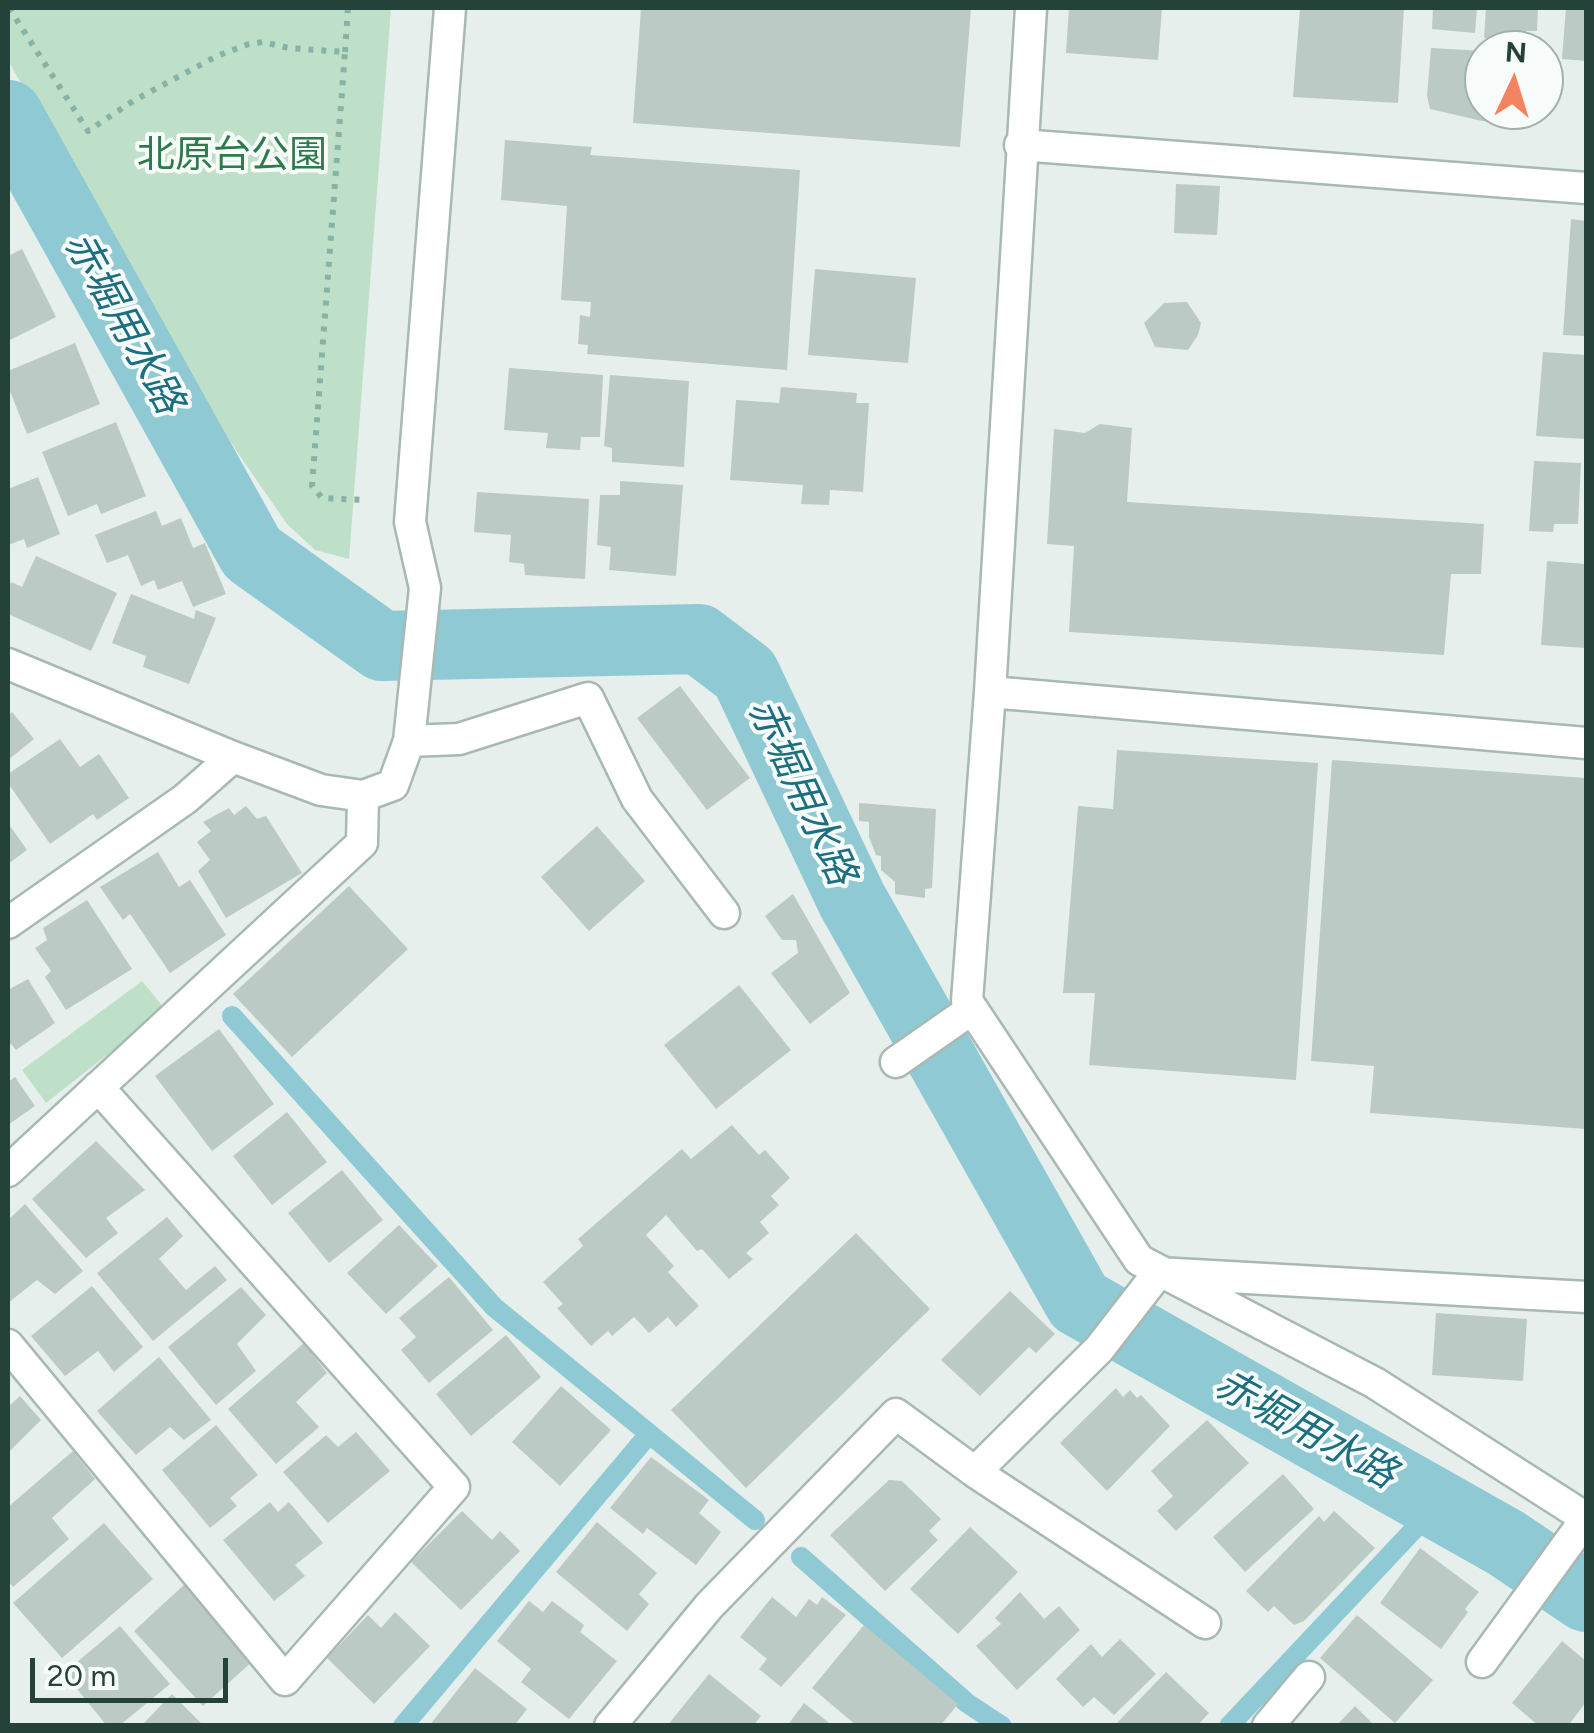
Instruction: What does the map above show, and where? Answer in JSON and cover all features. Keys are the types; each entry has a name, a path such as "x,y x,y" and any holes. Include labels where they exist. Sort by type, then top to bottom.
{"street":[{"path":"8,664 320,790 363,796 393,785 410,741 424,588 410,522 450,8"},
{"path":"1031,8 968,1001 1139,1260 1374,1383 1586,1518 1482,1662"},
{"path":"1020,145 1586,188"},
{"path":"990,692 1586,743"},
{"path":"410,741 458,739 588,698 637,798 724,913"},
{"path":"8,923 185,799 233,757"},
{"path":"8,1171 362,843 363,796"},
{"path":"896,1062 972,1009"},
{"path":"8,1345 285,1680 454,1487 98,1087"},
{"path":"1158,1273 1586,1297"},
{"path":"975,1472 1099,1348 1158,1273"},
{"path":"610,1726 709,1606 896,1414 975,1472 1204,1623"},
{"path":"1268,1726 1310,1677"}],"path":[{"path":"9,8 88,131 132,101 217,56 249,44 263,42 344,52"},
{"path":"348,8 312,486 322,498 368,501"}],"green space":[{"name":"北原台公園","path":"8,8 391,8 349,559 315,550 287,524 177,365 8,60"},
{"path":"142,981 165,1009 46,1103 22,1070"}],"building":[{"path":"641,8 971,8 960,147 633,123"},
{"path":"1069,8 1162,8 1158,60 1066,53"},
{"path":"1300,8 1404,8 1398,103 1293,97"},
{"path":"1433,8 1477,8 1475,30 1432,29"},
{"path":"1486,8 1538,8 1537,30 1485,30"},
{"path":"1566,8 1586,8 1586,61 1564,59"},
{"path":"1431,48 1464,50 1464,117 1430,109 1427,96"},
{"path":"505,140 592,147 590,155 800,170 787,370 587,354 588,345 578,344 580,315 590,317 591,302 561,300 567,206 501,200"},
{"path":"1176,184 1220,186 1217,235 1174,233"},
{"path":"1571,219 1586,221 1586,336 1563,335"},
{"path":"22,249 56,317 8,341 8,256"},
{"path":"815,269 916,278 908,363 808,355"},
{"path":"1187,302 1201,323 1188,350 1155,347 1144,323 1164,303"},
{"path":"75,343 100,404 27,434 8,386 8,371"},
{"path":"1543,352 1586,355 1586,439 1536,436"},
{"path":"509,368 603,375 600,437 581,437 580,450 546,448 548,433 504,430"},
{"path":"610,375 689,381 684,467 612,462 612,448 604,446"},
{"path":"781,387 857,393 856,403 869,403 863,492 830,490 829,505 801,504 803,485 730,480 736,400 779,403"},
{"path":"116,422 146,496 101,514 97,504 68,516 42,452"},
{"path":"1100,424 1132,428 1127,502 1484,524 1481,574 1451,574 1444,655 1069,632 1074,546 1047,544 1054,429 1085,433"},
{"path":"1534,461 1581,463 1578,524 1554,524 1553,532 1529,531"},
{"path":"38,477 60,534 27,548 24,539 8,545 8,489"},
{"path":"620,481 683,485 676,576 609,570 611,547 597,545 600,495 620,495"},
{"path":"477,492 589,499 585,579 525,575 524,564 509,562 511,535 474,532"},
{"path":"156,511 162,526 181,518 193,548 205,543 226,594 193,607 182,581 158,590 154,580 141,586 128,555 107,563 95,535"},
{"path":"36,556 117,593 91,651 8,614 11,582 22,587"},
{"path":"1547,561 1586,564 1586,648 1541,645"},
{"path":"131,594 194,619 196,610 216,618 189,684 143,667 146,656 112,643"},
{"path":"680,686 750,778 707,810 637,718"},
{"path":"12,712 34,739 8,760 8,716"},
{"path":"60,739 80,767 99,754 129,798 97,820 93,814 50,844 8,783 8,774"},
{"path":"1117,750 1318,763 1296,1080 1089,1065 1095,993 1063,993 1078,806 1113,809"},
{"path":"1332,760 1586,778 1586,1129 1370,1113 1374,1066 1311,1061"},
{"path":"859,803 936,809 932,888 925,889 925,898 895,894 895,882 881,870 881,856 876,855 869,837 869,822 859,821"},
{"path":"246,806 257,819 266,816 302,873 226,918 198,871 210,860 197,842 211,831 203,822 229,808 234,815"},
{"path":"8,823 27,850 8,864"},
{"path":"597,826 645,881 589,931 541,877"},
{"path":"158,852 179,887 190,880 226,935 170,973 130,914 123,920 100,887"},
{"path":"349,886 408,949 292,1057 233,994"},
{"path":"793,894 850,993 810,1024 771,973 798,953 796,940 782,940 765,916"},
{"path":"87,900 132,969 66,1010 45,977 51,971 35,948 47,940 43,928"},
{"path":"28,979 55,1023 16,1050 8,1045 8,990"},
{"path":"739,985 791,1050 716,1109 664,1045"},
{"path":"219,1029 274,1104 212,1151 155,1076"},
{"path":"15,1077 35,1106 8,1125 8,1082"},
{"path":"287,1112 327,1162 272,1205 233,1156"},
{"path":"732,1125 759,1155 765,1150 790,1178 771,1196 779,1205 760,1222 769,1233 746,1253 753,1259 729,1279 702,1249 697,1251 666,1215 646,1235 674,1266 668,1272 699,1306 676,1327 668,1317 649,1333 634,1317 612,1336 608,1331 591,1346 557,1308 563,1304 543,1282 583,1246 578,1239 682,1149 691,1159"},
{"path":"96,1141 145,1190 106,1218 118,1233 86,1258 32,1199"},
{"path":"342,1170 383,1220 329,1263 288,1213"},
{"path":"25,1204 83,1271 55,1294 37,1280 8,1303 8,1220"},
{"path":"167,1217 183,1236 159,1259 186,1290 215,1266 227,1280 153,1341 97,1273"},
{"path":"399,1225 438,1266 386,1314 347,1273"},
{"path":"856,1233 930,1309 746,1488 671,1410"},
{"path":"449,1277 493,1330 429,1383 401,1350 416,1337 399,1318"},
{"path":"92,1286 143,1347 114,1372 98,1351 65,1376 31,1336"},
{"path":"241,1287 266,1315 237,1344 256,1371 216,1405 168,1347"},
{"path":"1010,1291 1055,1334 1036,1353 1029,1347 980,1396 941,1360"},
{"path":"1436,1313 1527,1319 1523,1381 1432,1375"},
{"path":"506,1335 541,1377 471,1436 436,1394"},
{"path":"304,1343 327,1373 296,1402 319,1427 276,1464 228,1409"},
{"path":"159,1357 211,1420 184,1440 170,1427 136,1455 97,1411"},
{"path":"561,1386 611,1430 560,1486 512,1442"},
{"path":"1116,1388 1123,1397 1130,1390 1137,1398 1141,1395 1170,1426 1107,1491 1060,1443"},
{"path":"20,1396 41,1420 8,1453 8,1407"},
{"path":"1207,1420 1249,1463 1176,1531 1157,1511 1173,1496 1151,1471"},
{"path":"216,1425 258,1475 230,1498 237,1506 210,1528 162,1470"},
{"path":"356,1432 390,1471 328,1523 283,1472 326,1435 338,1447"},
{"path":"73,1451 95,1479 52,1518 69,1539 13,1587 8,1581 8,1507"},
{"path":"651,1457 709,1500 699,1513 721,1532 696,1565 647,1528 643,1534 610,1508"},
{"path":"1283,1474 1314,1509 1245,1572 1213,1537"},
{"path":"889,1480 902,1481 941,1519 929,1531 938,1540 885,1591 830,1535"},
{"path":"270,1502 278,1512 289,1502 323,1543 295,1565 305,1576 274,1601 223,1540"},
{"path":"462,1511 492,1540 500,1531 520,1551 461,1610 411,1562"},
{"path":"1334,1511 1375,1548 1304,1621 1294,1625 1274,1606 1268,1612 1246,1591 1319,1516 1324,1522"},
{"path":"597,1522 657,1573 639,1594 649,1604 627,1631 556,1572"},
{"path":"104,1523 153,1579 62,1658 13,1603"},
{"path":"970,1527 1018,1572 958,1634 910,1589"},
{"path":"1420,1548 1479,1592 1441,1649 1380,1603"},
{"path":"186,1583 255,1659 203,1706 134,1631"},
{"path":"1020,1592 1044,1619 1059,1606 1080,1630 1017,1690 976,1646 1001,1624 995,1618"},
{"path":"772,1597 796,1617 809,1599 817,1605 822,1597 846,1615 781,1687 759,1669 767,1659 740,1637"},
{"path":"529,1601 543,1612 552,1601 584,1625 580,1632 617,1661 569,1719 521,1682 531,1669 497,1641"},
{"path":"395,1612 430,1646 374,1704 327,1658 368,1615 381,1628"},
{"path":"1357,1615 1433,1680 1395,1723 1320,1658"},
{"path":"864,1625 958,1704 940,1726 857,1726 812,1688"},
{"path":"120,1626 170,1684 119,1726 107,1726 64,1673"},
{"path":"1120,1639 1156,1674 1114,1715 1094,1697 1083,1707 1056,1679 1091,1644 1102,1657"},
{"path":"1562,1641 1586,1661 1586,1702 1568,1726 1539,1726 1512,1703"},
{"path":"475,1668 527,1709 514,1726 429,1726"},
{"path":"1166,1672 1209,1713 1197,1726 1114,1726"},
{"path":"709,1674 761,1716 753,1726 667,1726"},
{"path":"172,1694 204,1726 141,1726"},
{"path":"804,1703 833,1726 787,1726"},
{"path":"1355,1706 1375,1726 1336,1726"}],"waterway":[{"name":"赤堀用水路","path":"8,115 252,553 382,646 699,639 745,674 852,900 1079,1302 1506,1543 1586,1597"},
{"path":"232,1016 494,1307 755,1520"},
{"path":"403,1726 649,1434"},
{"path":"1229,1726 1437,1505"},
{"path":"801,1557 967,1703 1002,1726"}]}
